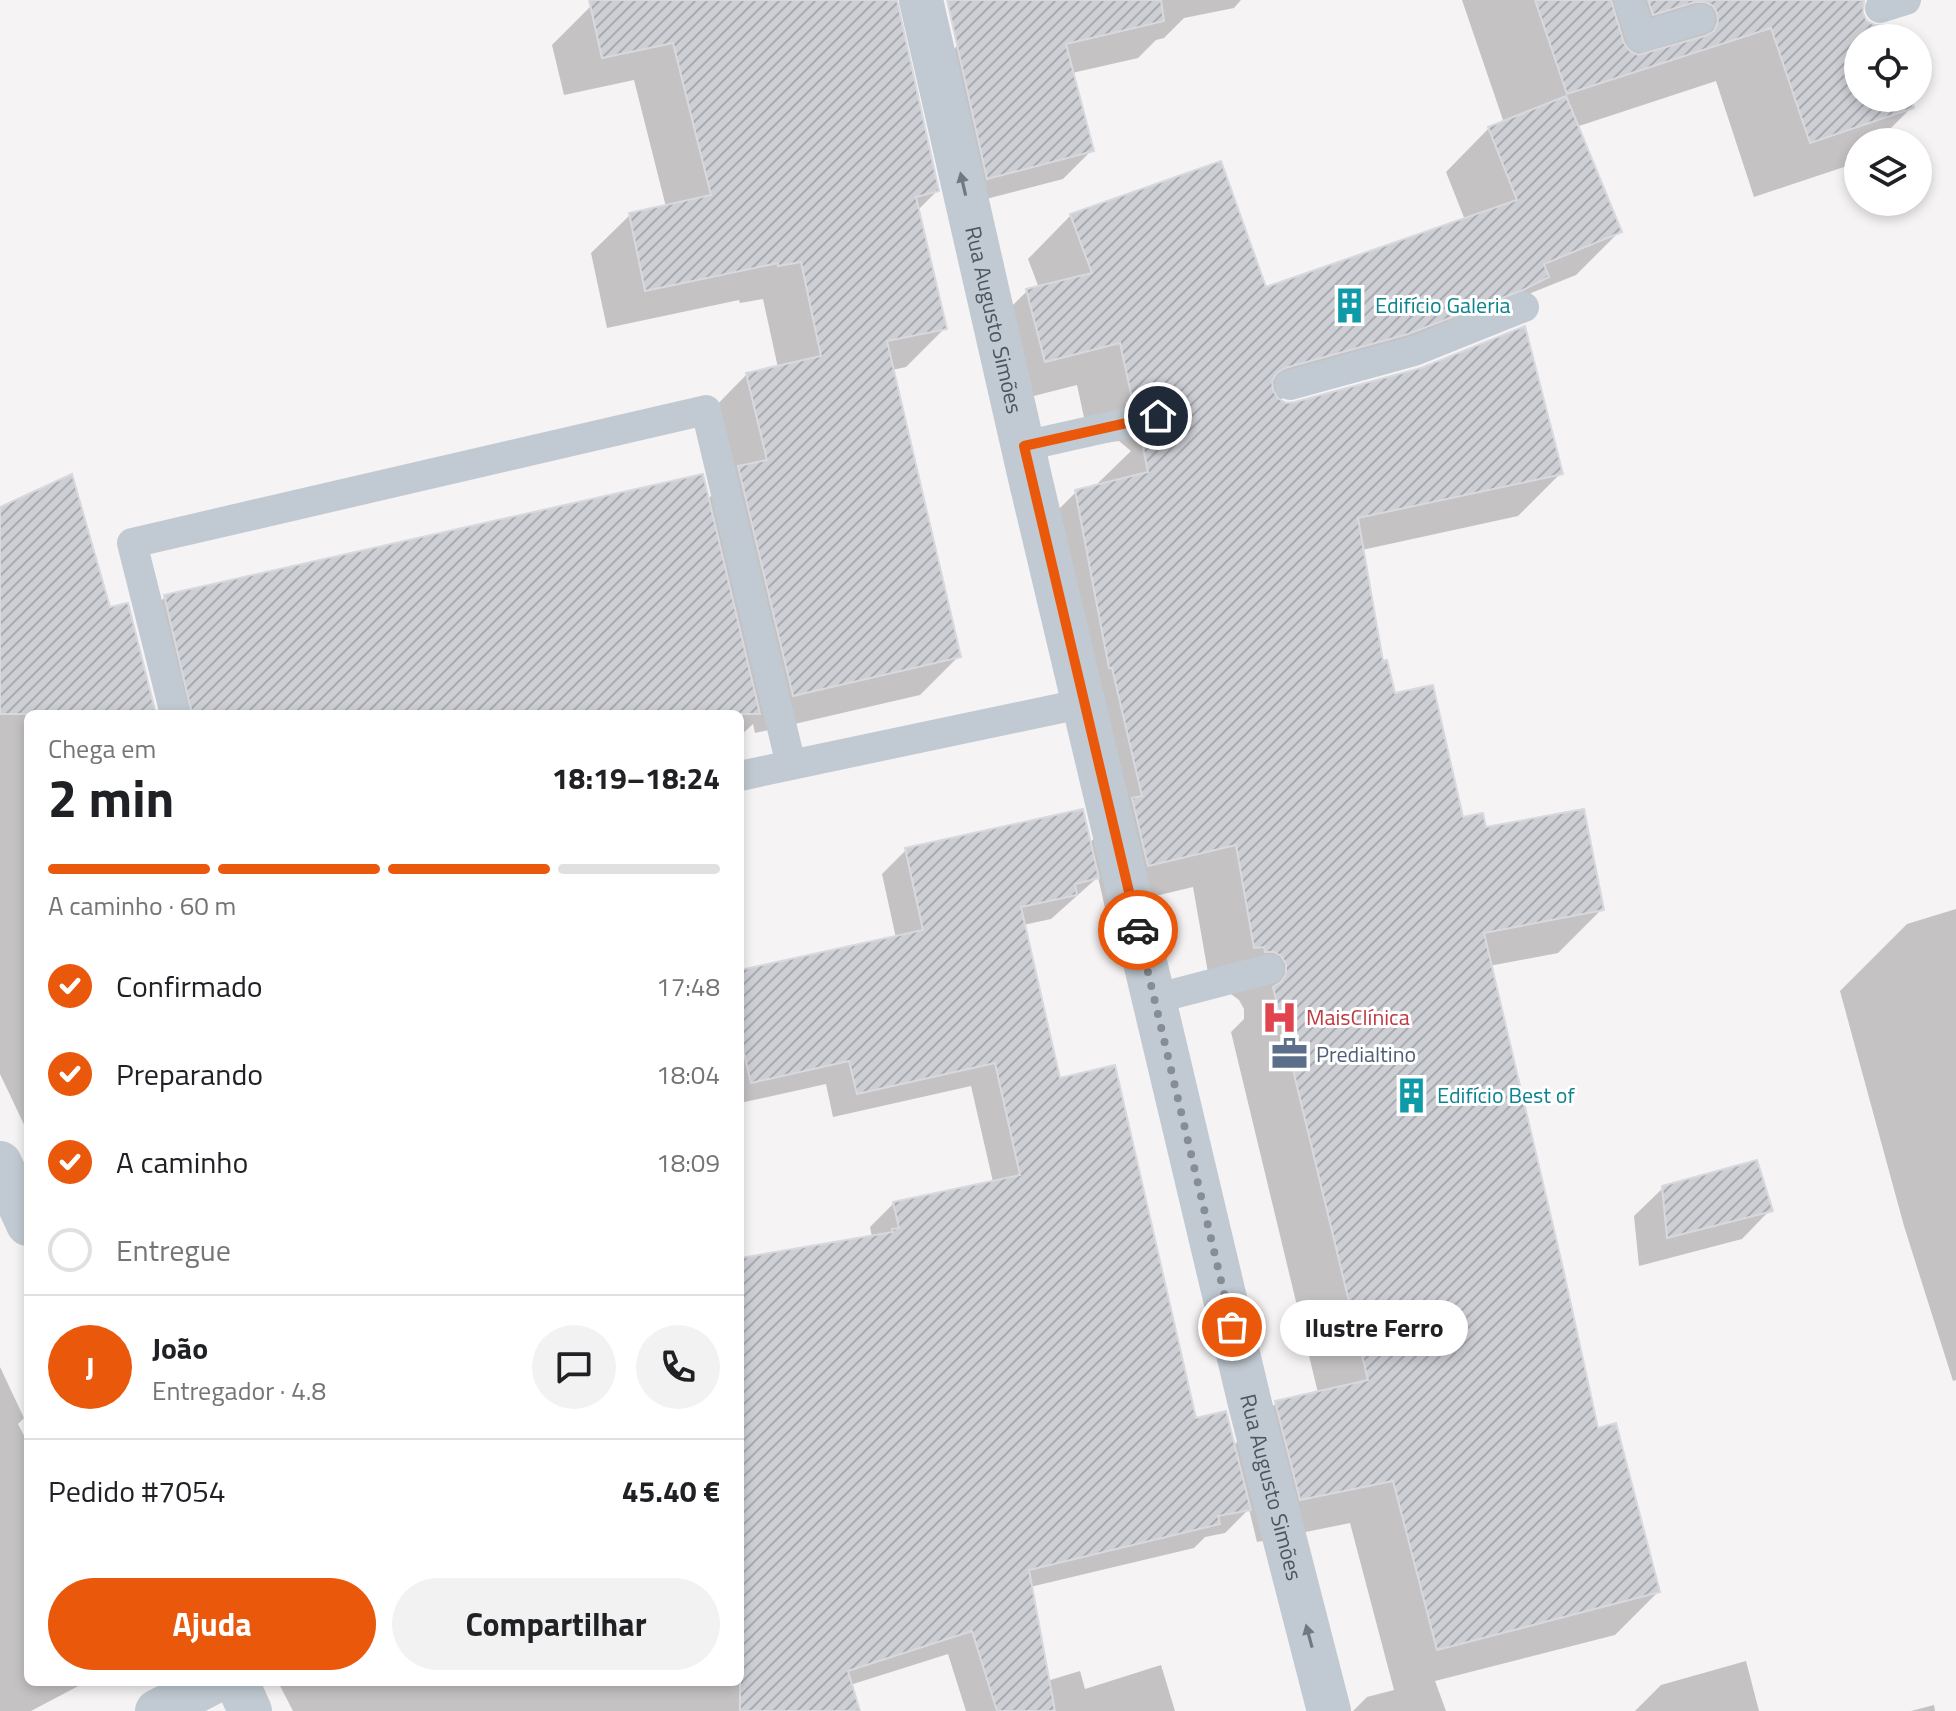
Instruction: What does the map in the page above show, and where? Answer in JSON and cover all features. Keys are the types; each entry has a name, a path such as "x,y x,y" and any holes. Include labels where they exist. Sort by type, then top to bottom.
{"street":[{"name":"Rua Augusto Simões","path":"921,0 1250,1404 1329,1711"},
{"path":"0,1163 24,1215"},
{"path":"157,1711 206,1686"},
{"path":"239,1686 250,1711"}],"lane":[{"path":"1629,0 1641,37 1700,19"},
{"path":"1290,385 1414,351 1524,307"},
{"path":"174,710 132,543 706,410 791,765"},
{"path":"1024,446 1158,416"},
{"path":"744,775 1085,703"},
{"path":"1154,999 1269,969"}],"building":[{"path":"589,0 897,0 939,191 916,197 947,329 887,341 961,657 793,696 738,466 767,460 746,373 821,356 801,262 778,266 778,263 645,291 629,213 711,195 673,43 602,58"},
{"path":"947,0 1161,0 1164,21 1066,44 1094,151 987,179"},
{"path":"1535,0 1611,0 1624,43 1638,55 1705,36 1714,31 1718,22 1713,6 1705,2 1695,2 1653,15 1648,0 1864,0 1863,13 1867,21 1873,24 1844,24 1844,112 1902,112 1855,128 1844,128 1844,132 1810,143 1771,28 1567,94"},
{"path":"1566,96 1622,232 1544,264 1549,277 1523,290 1408,334 1285,368 1272,381 1278,398 1286,403 1295,402 1421,368 1525,326 1563,474 1358,518 1383,661 1387,660 1395,693 1433,685 1463,817 1483,813 1486,827 1584,809 1604,910 1484,933 1598,1428 1616,1423 1660,1592 1437,1650 1393,1481 1300,1500 1275,1401 1368,1380 1273,987 1286,974 1286,964 1274,952 1265,952 1264,947 1254,948 1236,845 1148,866 1132,798 1142,796 1112,668 1109,668 1075,490 1148,472 1141,438 1170,430 1175,421 1175,411 1171,403 1163,399 1133,403 1120,343 1045,362 1026,289 1092,273 1070,214 1221,161 1266,287 1517,200 1488,127"},
{"path":"72,474 110,607 128,603 155,710 24,710 24,714 0,714 0,507"},
{"path":"703,474 760,714 744,714 744,710 191,710 164,595"},
{"path":"1083,809 1099,878 1075,884 1077,895 1021,907 1060,1078 1115,1065 1196,1418 1226,1411 1251,1510 1218,1516 1220,1524 1029,1570 1055,1711 997,1711 972,1631 848,1671 860,1711 740,1711 740,1686 744,1686 744,1257 893,1232 892,1229 899,1228 893,1202 1020,1175 995,1063 857,1094 849,1061 751,1083 744,1053 744,969 923,930 905,848"},
{"path":"1757,1160 1773,1211 1667,1238 1662,1186"}],"way so far":[{"path":"1138,930 1232,1327"}],"place":[{"name":"Edifício Galeria","path":"1349,305"},
{"name":"MaisClínica","path":"1280,1017"},
{"name":"Predialtino","path":"1290,1054"},
{"name":"Edifício Best of","path":"1411,1095"},
{"name":"Ilustre Ferro","path":"1232,1327"}],"route":[{"path":"1138,930 1024,446 1158,416"}]}
